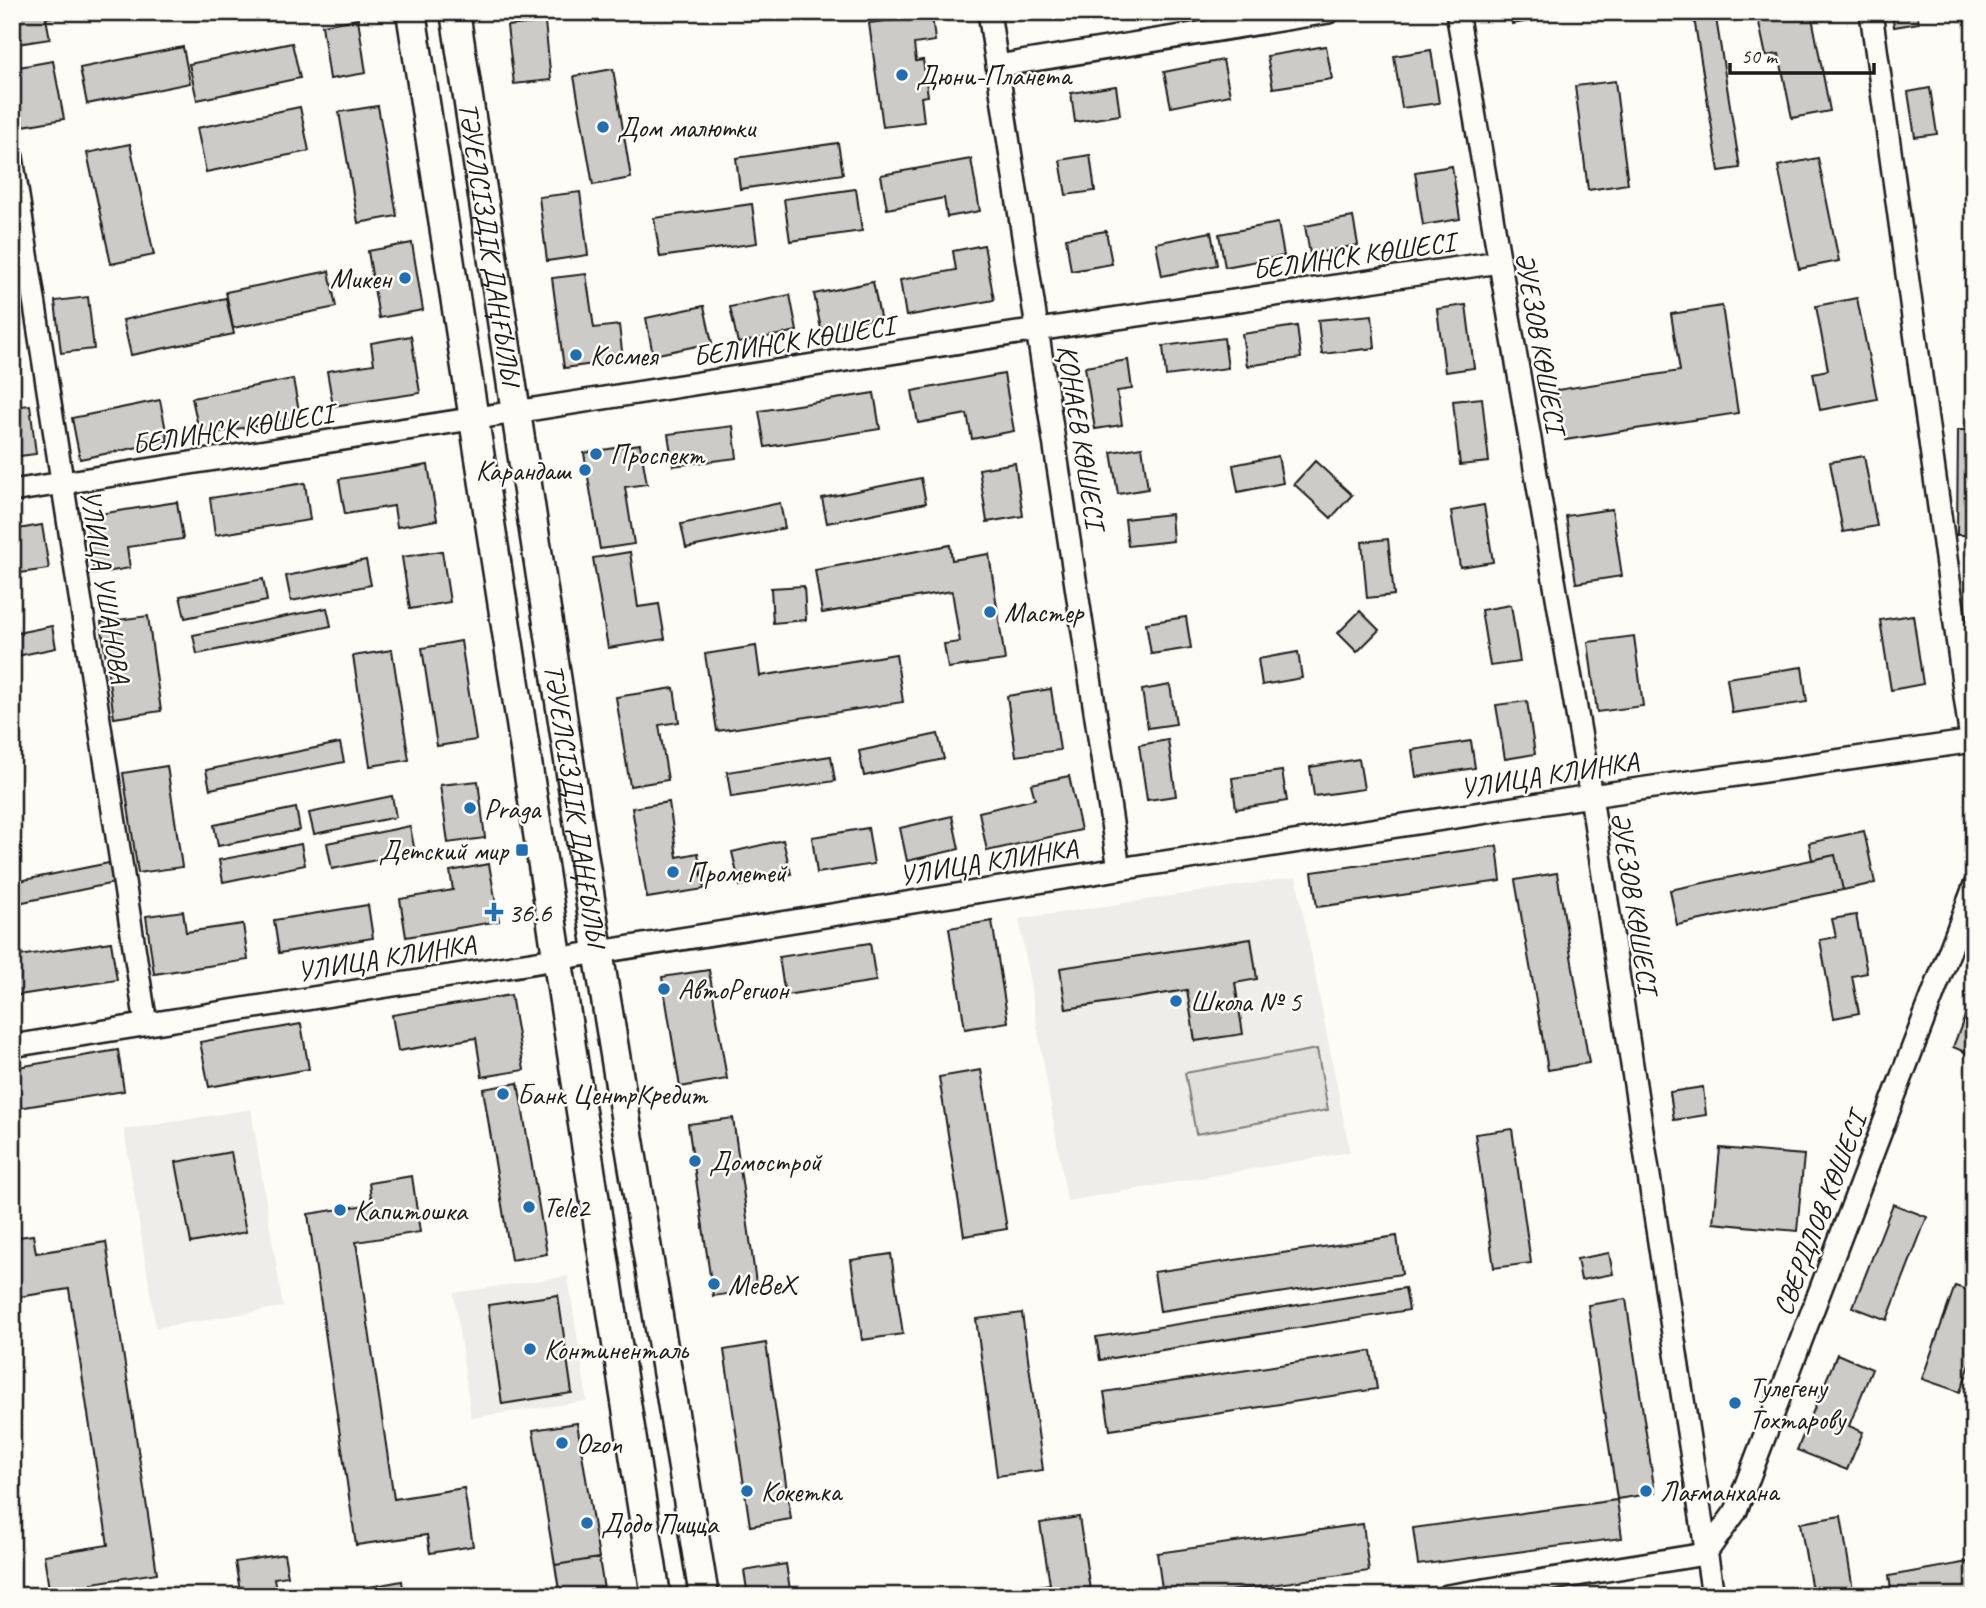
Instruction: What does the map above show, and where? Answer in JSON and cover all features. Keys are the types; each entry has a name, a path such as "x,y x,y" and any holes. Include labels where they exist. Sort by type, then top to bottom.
{"street":[{"name":"ТӘУЕЛСІЗДІК ДАҢҒЫЛЫ","path":"411,12 656,1596"},
{"name":"ТӘУЕЛСІЗДІК ДАҢҒЫЛЫ","path":"455,12 598,951 704,1596"},
{"name":"ҚОНАЕВ КӨШЕСІ","path":"989,12 1119,869"},
{"path":"997,66 1329,12"},
{"name":"ӘУЕЗОВ КӨШЕСІ","path":"1457,12 1591,796 1713,1596"},
{"path":"1871,12 1972,740"},
{"name":"УЛИЦА УШАНОВА","path":"12,157 146,1024"},
{"name":"БЕЛИНСК КӨШЕСІ","path":"12,491 1037,330 1499,262"},
{"name":"УЛИЦА КЛИНКА","path":"12,1046 1119,869 1972,740"},
{"name":"СВЕРДЛОВ КӨШЕСІ","path":"1705,1553 1736,1511 1974,887"},
{"path":"1447,1596 1705,1553"}],"shaded area":[{"name":"Школа № 5","path":"1296,877 1350,1152 1067,1201 1019,919"},
{"path":"1317,1049 1328,1110 1196,1134 1185,1073"},
{"path":"251,1109 283,1307 156,1328 124,1130"},
{"path":"568,1276 587,1401 471,1418 454,1293"}],"building":[{"path":"12,12 87,12 46,18 50,39 17,44"},
{"path":"1060,12 1096,12 1061,20"},
{"path":"1510,12 1547,12 1548,18 1512,24"},
{"path":"1693,12 1715,12 1740,168 1719,171"},
{"path":"1786,12 1811,12 1830,111 1792,118 1779,54 1766,56 1758,18"},
{"path":"1892,12 1917,12 1919,23 1894,27"},
{"path":"932,15 935,41 914,44 916,61 923,60 928,96 921,97 924,122 883,127 869,23"},
{"path":"358,19 366,73 330,79 322,25"},
{"path":"545,22 551,80 514,84 507,26"},
{"path":"292,43 300,78 197,100 189,64"},
{"path":"1326,46 1332,79 1273,88 1267,56"},
{"path":"183,47 190,83 87,104 80,68"},
{"path":"1431,50 1439,103 1402,108 1394,56"},
{"path":"1223,60 1230,95 1171,107 1164,72"},
{"path":"53,61 64,119 23,126 13,68"},
{"name":"Дом малютки","path":"613,69 631,178 593,185 574,76"},
{"path":"1615,81 1628,184 1588,190 1575,86"},
{"path":"1116,86 1120,115 1075,122 1071,93"},
{"path":"1930,88 1937,134 1915,137 1908,92"},
{"path":"378,106 397,216 358,223 339,112"},
{"path":"300,107 309,151 206,172 197,128"},
{"path":"838,143 843,174 740,189 736,158"},
{"path":"130,144 154,255 111,264 87,153"},
{"path":"1090,155 1095,191 1066,195 1060,160"},
{"path":"1818,158 1839,261 1799,269 1778,166"},
{"path":"971,159 980,211 947,217 944,198 887,209 881,175"},
{"path":"1452,166 1460,219 1423,225 1415,172"},
{"path":"856,189 862,231 790,241 784,199"},
{"path":"580,192 588,255 547,261 539,197"},
{"path":"752,204 757,243 660,257 654,218"},
{"path":"1353,217 1358,245 1310,254 1305,226"},
{"path":"1278,223 1284,256 1225,267 1219,234"},
{"path":"1106,231 1112,264 1071,271 1066,238"},
{"path":"1211,232 1217,265 1162,276 1156,243"},
{"path":"412,243 423,310 379,318 368,251"},
{"path":"984,245 994,300 906,316 900,280 956,270 953,251"},
{"path":"329,271 336,307 233,328 226,292"},
{"path":"586,274 594,328 619,325 623,360 564,368 552,278"},
{"path":"873,282 880,317 821,329 814,294"},
{"path":"790,295 797,331 738,343 730,307"},
{"path":"88,297 94,349 61,353 55,301"},
{"path":"226,298 234,334 131,355 123,320"},
{"path":"1857,298 1877,399 1820,410 1813,373 1828,370 1816,306"},
{"path":"1466,305 1474,368 1445,372 1437,309"},
{"path":"704,306 712,343 653,355 646,318"},
{"path":"1722,306 1738,413 1565,440 1557,390 1680,371 1671,314"},
{"path":"1372,315 1375,348 1322,354 1318,320"},
{"path":"1297,326 1301,358 1247,366 1242,334"},
{"path":"411,336 420,393 333,406 327,371 374,364 371,343"},
{"path":"1224,338 1228,368 1166,376 1163,346"},
{"path":"1128,360 1132,389 1117,391 1122,425 1095,429 1085,367"},
{"path":"1004,374 1014,431 972,439 967,414 918,423 912,391"},
{"path":"293,379 300,417 200,436 192,398"},
{"path":"874,393 880,429 765,447 759,411"},
{"path":"1482,398 1489,462 1460,465 1453,401"},
{"path":"160,400 168,441 80,459 72,418"},
{"path":"30,405 36,454 12,457 12,407"},
{"path":"733,426 737,458 673,466 668,434"},
{"path":"1958,430 1974,430 1974,535 1957,535"},
{"path":"640,444 647,484 625,487 634,544 600,549 584,453"},
{"path":"1142,447 1148,489 1118,494 1111,452"},
{"path":"1278,456 1283,483 1238,492 1233,465"},
{"path":"1864,456 1877,526 1843,532 1830,462"},
{"path":"1315,461 1352,495 1331,518 1294,484"},
{"path":"1015,463 1023,516 987,522 979,469"},
{"path":"428,465 437,520 397,527 394,506 345,514 339,479"},
{"path":"921,478 926,503 827,523 822,498"},
{"path":"305,483 310,520 215,535 210,498"},
{"path":"177,502 183,539 127,547 130,568 94,574 86,516"},
{"path":"780,503 785,528 686,548 681,524"},
{"path":"1484,505 1493,562 1460,567 1451,511"},
{"path":"1612,509 1622,576 1576,583 1566,516"},
{"path":"1171,514 1173,541 1128,546 1125,519"},
{"path":"42,525 49,569 12,574 12,530"},
{"path":"1388,539 1394,595 1367,598 1362,542"},
{"path":"950,545 952,560 989,554 1005,660 948,668 944,644 960,642 952,591 822,613 815,570"},
{"path":"442,551 450,602 410,609 402,557"},
{"path":"630,552 638,607 659,604 665,639 608,648 593,558"},
{"path":"366,560 371,585 291,601 286,576"},
{"path":"263,579 267,601 185,618 180,596"},
{"path":"804,586 806,620 773,623 771,588"},
{"path":"1511,605 1520,662 1490,666 1481,610"},
{"path":"327,608 331,626 197,654 193,635"},
{"path":"1360,611 1379,630 1357,652 1338,633"},
{"path":"1913,615 1923,684 1891,690 1880,620"},
{"path":"148,616 161,711 114,718 101,622"},
{"path":"1186,617 1191,648 1151,654 1146,623"},
{"path":"52,626 56,648 12,657 12,634"},
{"path":"1634,636 1643,706 1597,712 1588,642"},
{"path":"461,641 476,740 437,746 422,648"},
{"path":"756,646 760,676 896,654 903,702 717,731 705,654"},
{"path":"392,650 409,760 370,766 353,656"},
{"path":"1298,652 1302,678 1262,685 1258,659"},
{"path":"1802,667 1807,702 1732,713 1727,678"},
{"path":"1170,685 1176,724 1148,728 1142,690"},
{"path":"674,688 679,722 659,725 668,780 630,786 616,697"},
{"path":"1051,689 1060,750 1016,756 1007,696"},
{"path":"1527,701 1535,754 1505,759 1496,705"},
{"path":"938,734 944,759 864,776 859,751"},
{"path":"1168,740 1176,796 1147,800 1139,745"},
{"path":"1471,741 1475,768 1416,777 1412,750"},
{"path":"340,743 344,762 210,789 206,770"},
{"path":"831,756 835,781 731,797 727,772"},
{"path":"1359,759 1364,789 1314,796 1310,767"},
{"path":"167,766 182,867 138,873 123,773"},
{"path":"1282,771 1287,801 1236,809 1232,778"},
{"path":"1069,776 1081,830 987,851 979,812 1035,799 1031,784"},
{"path":"478,781 485,838 448,843 440,785"},
{"path":"392,796 396,817 314,834 309,813"},
{"path":"669,802 677,857 698,853 704,889 647,898 632,808"},
{"path":"296,808 300,830 218,846 214,825"},
{"path":"952,816 959,849 907,861 900,828"},
{"path":"410,826 415,852 332,869 327,843"},
{"path":"868,828 874,864 817,873 812,837"},
{"path":"1864,831 1875,883 1843,890 1835,855 1812,860 1809,843"},
{"path":"783,840 791,874 740,886 732,852"},
{"path":"301,844 305,865 223,882 219,860"},
{"path":"1497,846 1501,881 1317,907 1312,872"},
{"path":"1835,855 1843,890 1677,925 1670,890"},
{"path":"109,863 114,883 18,903 14,882"},
{"path":"489,864 499,921 406,937 400,899 453,890 450,871"},
{"path":"1557,873 1589,1063 1548,1070 1515,880"},
{"path":"368,905 373,938 279,953 274,920"},
{"path":"183,911 186,932 243,924 248,960 154,974 146,916"},
{"path":"1856,915 1867,973 1852,976 1859,1013 1834,1018 1820,940 1836,937 1832,919"},
{"path":"992,921 1008,1022 965,1029 949,928"},
{"path":"1251,939 1257,979 1235,983 1243,1034 1195,1041 1187,990 1066,1009 1060,968"},
{"path":"111,942 117,980 12,996 12,957"},
{"path":"870,943 876,981 785,995 779,957"},
{"path":"709,970 727,1079 680,1087 662,977"},
{"path":"1974,993 1974,1056 1953,1047"},
{"path":"511,995 524,1070 482,1077 476,1038 398,1051 392,1015"},
{"path":"301,1024 309,1069 209,1087 200,1042"},
{"path":"118,1050 124,1091 12,1109 12,1068"},
{"path":"981,1070 1007,1229 964,1236 939,1077"},
{"path":"518,1083 547,1254 511,1260 483,1089"},
{"path":"1703,1087 1706,1115 1674,1120 1670,1092"},
{"path":"733,1118 757,1290 713,1296 688,1124"},
{"path":"1512,1129 1531,1263 1494,1268 1475,1134"},
{"path":"1720,1148 1804,1155 1797,1231 1713,1223"},
{"path":"231,1152 246,1232 191,1243 176,1162"},
{"path":"412,1176 420,1232 356,1242 394,1499 464,1488 473,1546 430,1553 427,1535 356,1545 308,1214 372,1204 369,1183"},
{"path":"1893,1204 1927,1217 1887,1320 1853,1307"},
{"path":"33,1235 36,1253 106,1242 157,1573 92,1583 94,1596 50,1596 44,1555 108,1545 69,1289 12,1298 12,1238"},
{"path":"1397,1236 1402,1274 1160,1311 1154,1272"},
{"path":"1609,1253 1613,1274 1581,1280 1577,1259"},
{"path":"891,1254 903,1334 862,1340 851,1260"},
{"path":"1955,1286 1974,1292 1974,1354 1960,1392 1922,1379"},
{"path":"1405,1288 1409,1310 1100,1360 1096,1337"},
{"name":"Континенталь","path":"558,1295 572,1393 502,1404 488,1305"},
{"path":"1626,1299 1655,1493 1617,1499 1588,1305"},
{"path":"1022,1313 1043,1470 997,1476 976,1319"},
{"path":"766,1343 791,1519 750,1526 724,1350"},
{"path":"1371,1351 1377,1389 1110,1430 1104,1392"},
{"path":"1837,1354 1872,1369 1849,1426 1863,1432 1847,1470 1797,1450"},
{"path":"577,1423 599,1558 555,1565 533,1430"},
{"path":"1617,1500 1622,1538 1418,1565 1413,1528"},
{"path":"1841,1516 1854,1596 1813,1596 1800,1523"},
{"path":"1079,1517 1091,1596 976,1596 1050,1584 1040,1523"},
{"path":"1363,1524 1369,1571 1194,1596 1163,1596 1157,1553"},
{"path":"284,1554 288,1576 274,1578 277,1596 241,1596 235,1562"},
{"path":"599,1558 605,1596 560,1596 555,1565"},
{"path":"1974,1561 1974,1596 1892,1596 1889,1576"},
{"path":"786,1564 791,1596 748,1596 744,1571"},
{"path":"402,1581 404,1596 365,1596 364,1588"}],"place":[{"name":"Дюни-Планета","path":"902,75"},
{"name":"Дом малютки","path":"603,127"},
{"name":"Микен","path":"405,278"},
{"name":"Космея","path":"576,355"},
{"name":"Проспект","path":"596,454"},
{"name":"Карандаш","path":"585,470"},
{"name":"Мастер","path":"990,612"},
{"name":"Praga","path":"470,808"},
{"name":"Детский мир","path":"522,850"},
{"name":"Прометей","path":"673,872"},
{"name":"36.6","path":"494,912"},
{"name":"АвтоРегион","path":"664,989"},
{"name":"Школа № 5","path":"1176,1001"},
{"name":"Банк ЦентрКредит","path":"503,1094"},
{"name":"Домострой","path":"695,1161"},
{"name":"Tele2","path":"529,1207"},
{"name":"Капитошка","path":"340,1210"},
{"name":"MeBeX","path":"714,1284"},
{"name":"Континенталь","path":"530,1349"},
{"name":"Тулегену Тохтарову","path":"1735,1403"},
{"name":"Ozon","path":"562,1443"},
{"name":"Кокетка","path":"747,1491"},
{"name":"Лағманхана","path":"1646,1491"},
{"name":"Додо Пицца","path":"587,1523"}]}
